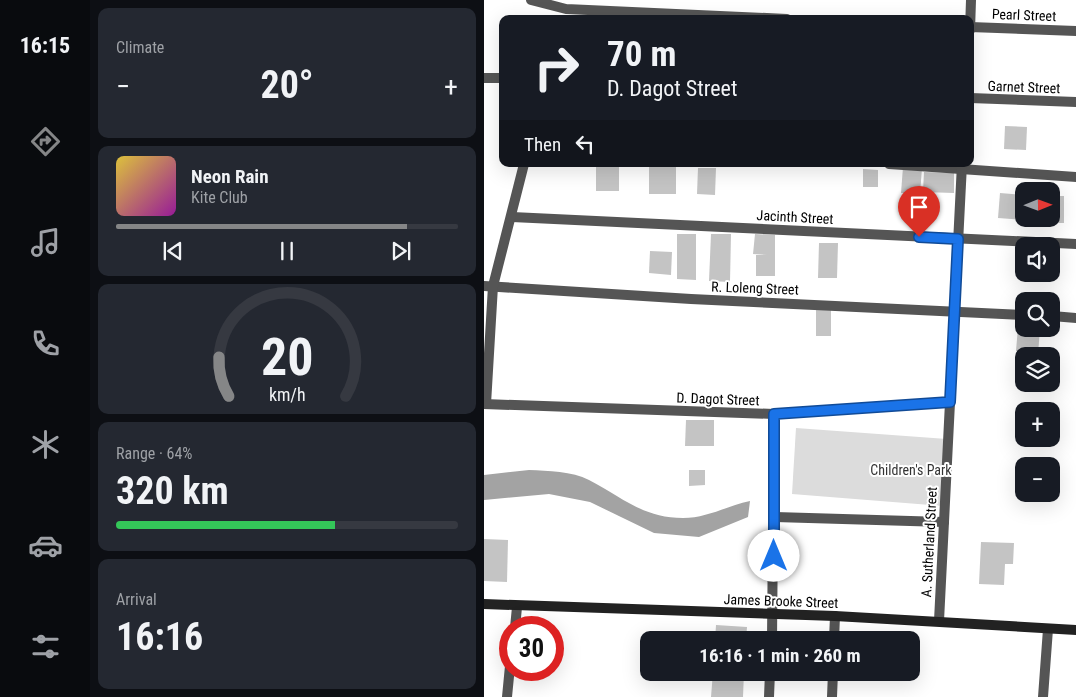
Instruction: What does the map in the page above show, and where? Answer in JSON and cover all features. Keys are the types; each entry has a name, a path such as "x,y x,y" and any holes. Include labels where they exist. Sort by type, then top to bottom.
{"street":[{"path":"531,0 564,14 609,15"},
{"path":"970,15 971,0"},
{"name":"Pearl Street","path":"974,28 1076,31"},
{"path":"484,78 499,78"},
{"name":"Garnet Street","path":"974,98 1076,102"},
{"path":"485,404 488,286 512,217 523,167"},
{"name":"A. Sutherland Street","path":"939,621 962,167"},
{"path":"972,167 1076,177"},
{"name":"Jacinth Street","path":"512,217 1076,244"},
{"name":"R. Loleng Street","path":"488,286 691,299 1015,315"},
{"path":"1060,317 1076,318"},
{"name":"D. Dagot Street","path":"485,404 774,414 950,402"},
{"path":"773,631 775,517 774,414"},
{"path":"775,517 944,522"},
{"name":"James Brooke Street","path":"484,604 517,607 835,616 1076,630"},
{"path":"516,616 517,607"},
{"path":"834,631 835,616"},
{"path":"1043,697 1048,629"},
{"path":"507,697 509,681"},
{"path":"769,697 770,681"},
{"path":"832,697 833,681"}],"green space":[{"name":"Children's Park","path":"796,428 947,439 943,506 792,494"}],"shaded area":[{"path":"529,470 560,472 582,477 633,505 669,517 683,518 709,514 750,501 748,517 699,537 654,533 590,502 549,494 484,500 484,475"}],"building":[{"path":"1005,126 1027,127 1026,150 1004,149"},
{"path":"596,167 619,167 619,191 596,191"},
{"path":"649,167 676,167 676,194 649,194"},
{"path":"903,167 922,168 920,194 901,193"},
{"path":"698,168 716,168 715,195 697,194"},
{"path":"863,169 878,170 878,187 863,187"},
{"path":"924,172 954,173 954,193 923,192"},
{"path":"1000,193 1015,194 1015,219 998,218"},
{"path":"1060,196 1064,196 1064,223 1060,223"},
{"path":"677,234 696,234 696,280 677,279"},
{"path":"711,234 731,234 730,282 709,281"},
{"path":"755,234 775,235 775,276 756,276 756,255 767,255 753,254"},
{"path":"819,243 838,243 837,278 818,278"},
{"path":"650,251 672,252 671,275 649,273"},
{"path":"816,307 831,307 831,336 816,336"},
{"path":"1017,337 1039,337 1039,347 1016,347"},
{"path":"686,420 714,420 714,446 685,446"},
{"path":"689,470 705,470 705,485 689,486"},
{"path":"484,539 508,540 507,582 484,581"},
{"path":"981,542 1014,543 1013,564 1005,564 1004,585 979,584"},
{"path":"716,625 747,627 747,631 716,631"},
{"path":"712,681 744,681 743,697 711,697"}],"route":[{"path":"774,556 774,414 950,402 958,239 919,237"}]}
